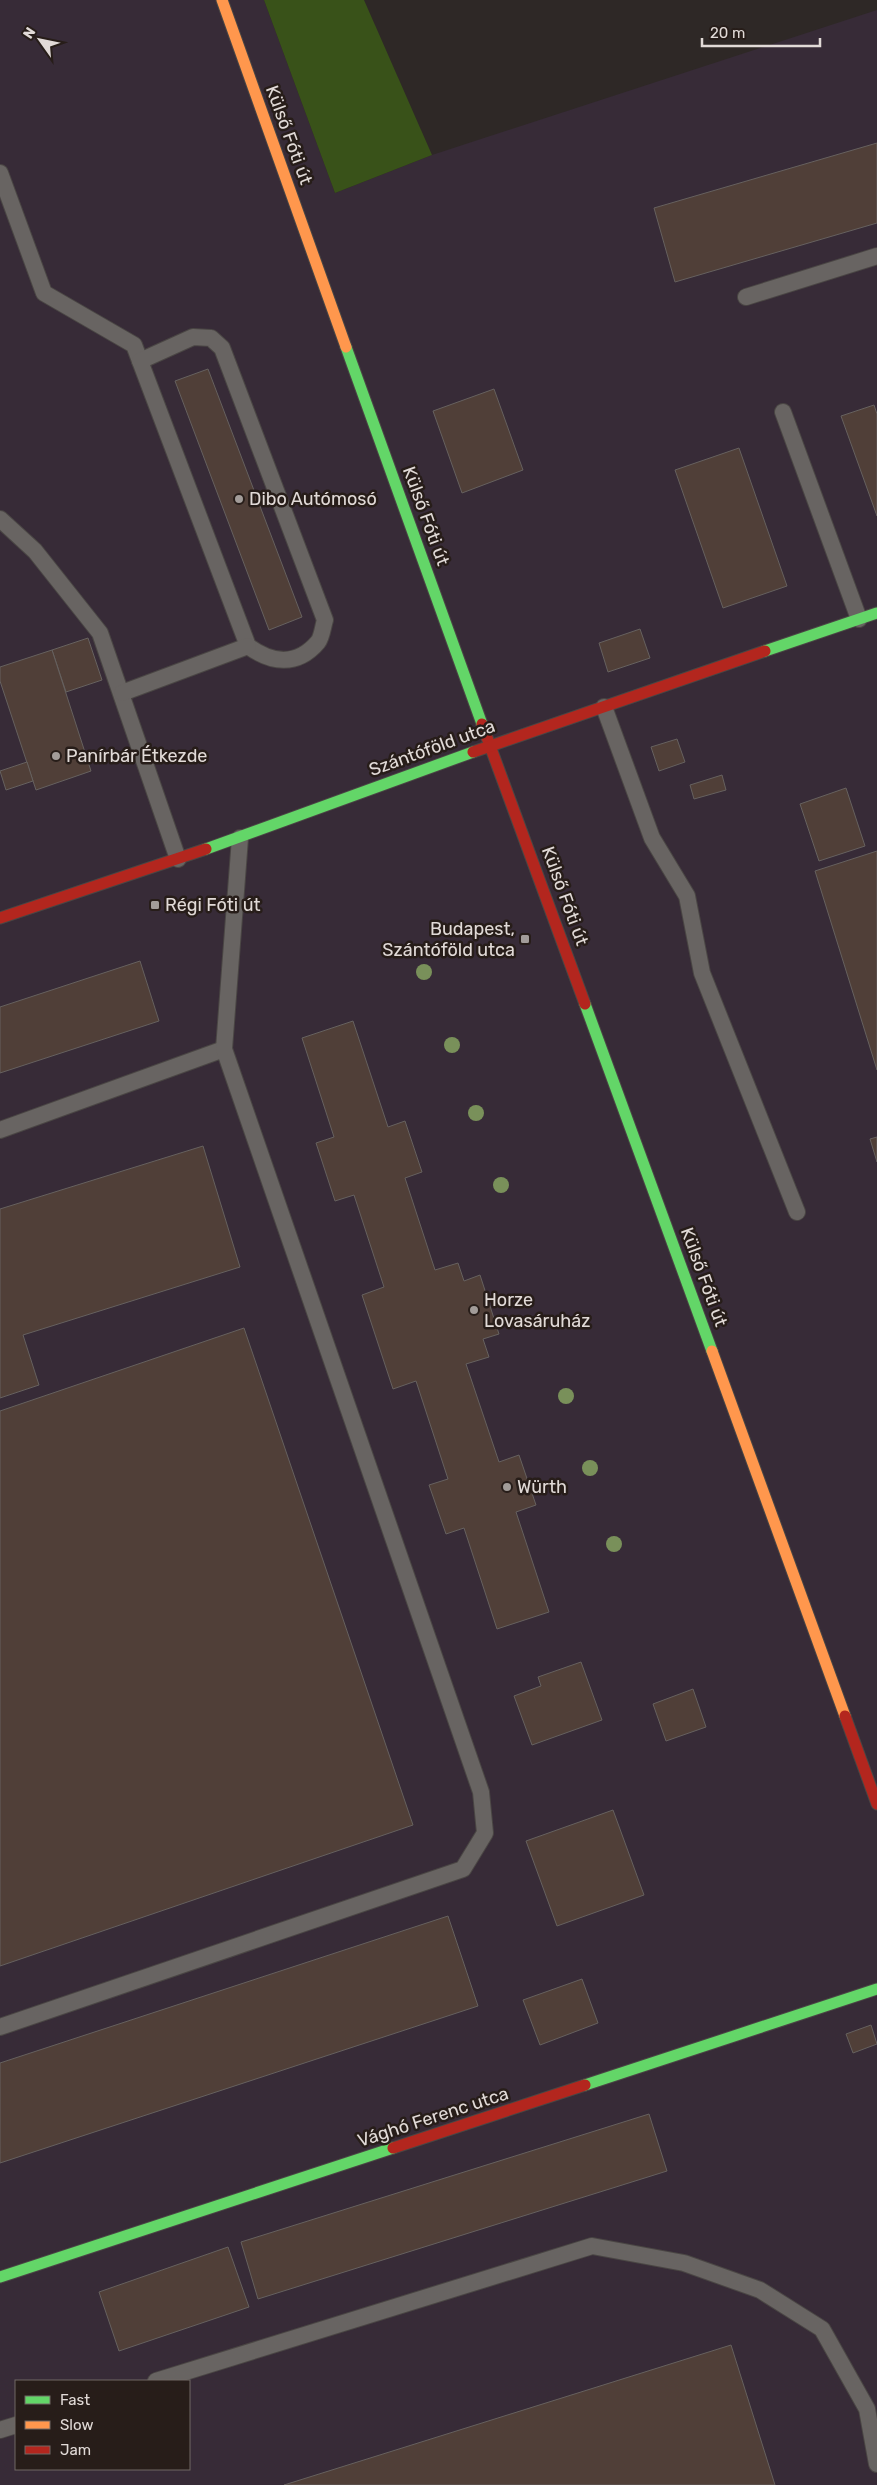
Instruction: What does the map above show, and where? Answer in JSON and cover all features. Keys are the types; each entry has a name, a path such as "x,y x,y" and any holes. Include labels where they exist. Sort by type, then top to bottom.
{"main road":[{"name":"Külső Fóti út","path":"222,0 425,567 492,745 877,1804"},
{"name":"Szántóföld utca","path":"0,918 240,838 492,745 877,613"},
{"name":"Vághó Ferenc utca","path":"0,2277 877,1989"}],"lane":[{"path":"0,173 44,293 134,345 140,362 248,646 263,657 283,661 302,655 319,641 325,620 222,348 211,338 193,337 140,362"},
{"path":"746,297 877,256"},
{"path":"783,412 859,619"},
{"path":"0,519 35,551 100,633 122,692 178,859"},
{"path":"122,692 248,646"},
{"path":"604,706 652,838 688,896 702,973 797,1212"},
{"path":"0,2027 463,1869 485,1833 481,1792 224,1049 240,838"},
{"path":"0,1130 224,1049"},
{"path":"159,2380 592,2246 684,2263 760,2290 822,2329 867,2409 877,2464"},
{"path":"0,2430 15,2425"}],"shaded area":[{"path":"0,0 264,0 335,193 432,155 877,10 877,2485 0,2485"}],"green space":[{"path":"264,0 364,0 432,155 335,193"}],"building":[{"path":"877,143 877,223 675,282 654,208"},
{"name":"Dibo Autómosó","path":"208,369 302,617 269,630 175,381"},
{"path":"494,389 523,470 462,493 433,411"},
{"path":"874,405 877,414 877,516 841,416"},
{"path":"739,448 787,586 723,608 675,470"},
{"path":"640,629 650,658 608,672 599,643"},
{"path":"88,638 102,680 66,692 52,650"},
{"path":"52,650 91,771 36,790 0,681 0,667"},
{"path":"677,739 685,762 659,771 651,747"},
{"path":"27,762 33,781 6,790 0,771"},
{"path":"722,775 726,790 694,799 690,785"},
{"path":"846,788 865,846 819,861 800,804"},
{"path":"877,851 877,1070 815,871"},
{"path":"140,961 159,1021 0,1073 0,1007"},
{"path":"353,1021 388,1127 405,1121 422,1172 405,1178 435,1270 458,1263 464,1281 480,1275 499,1334 483,1339 489,1357 466,1364 499,1462 519,1455 536,1505 516,1512 549,1612 497,1629 464,1528 446,1534 429,1485 448,1479 416,1381 393,1389 362,1295 384,1287 354,1195 335,1201 316,1143 334,1137 302,1038"},
{"path":"877,1137 877,1162 870,1139"},
{"path":"203,1146 240,1267 23,1335 39,1385 0,1398 0,1209"},
{"path":"244,1328 413,1825 0,1966 0,1411"},
{"path":"581,1662 602,1720 532,1745 514,1696 541,1686 538,1677"},
{"path":"693,1689 706,1727 666,1741 653,1704"},
{"path":"613,1810 644,1895 557,1926 526,1841"},
{"path":"448,1916 478,2006 0,2163 0,2063"},
{"path":"582,1979 598,2023 540,2045 523,2000"},
{"path":"871,2025 877,2044 853,2053 846,2034"},
{"path":"649,2114 667,2171 258,2299 241,2242"},
{"path":"228,2247 249,2307 119,2351 99,2292"},
{"path":"731,2345 775,2485 284,2485"}],"traffic: fast":[{"path":"346,347 482,724"},
{"path":"765,651 877,613"},
{"path":"206,849 473,752"},
{"path":"585,1004 712,1351"},
{"path":"585,2085 877,1989"},
{"path":"0,2277 393,2148"}],"traffic: slow":[{"path":"222,0 346,347"},
{"path":"712,1351 845,1716"}],"traffic: jam":[{"path":"473,752 765,651"},
{"path":"482,724 585,1004"},
{"path":"0,918 206,849"},
{"path":"845,1716 877,1804"},
{"path":"393,2148 585,2085"}],"place":[{"name":"Dibo Autómosó","path":"239,499"},
{"name":"Panírbár Étkezde","path":"56,756"},
{"name":"Régi Fóti út","path":"155,905"},
{"name":"Budapest, Szántóföld utca","path":"525,939"},
{"name":"Horze Lovasáruház","path":"474,1310"},
{"name":"Würth","path":"507,1487"}]}
